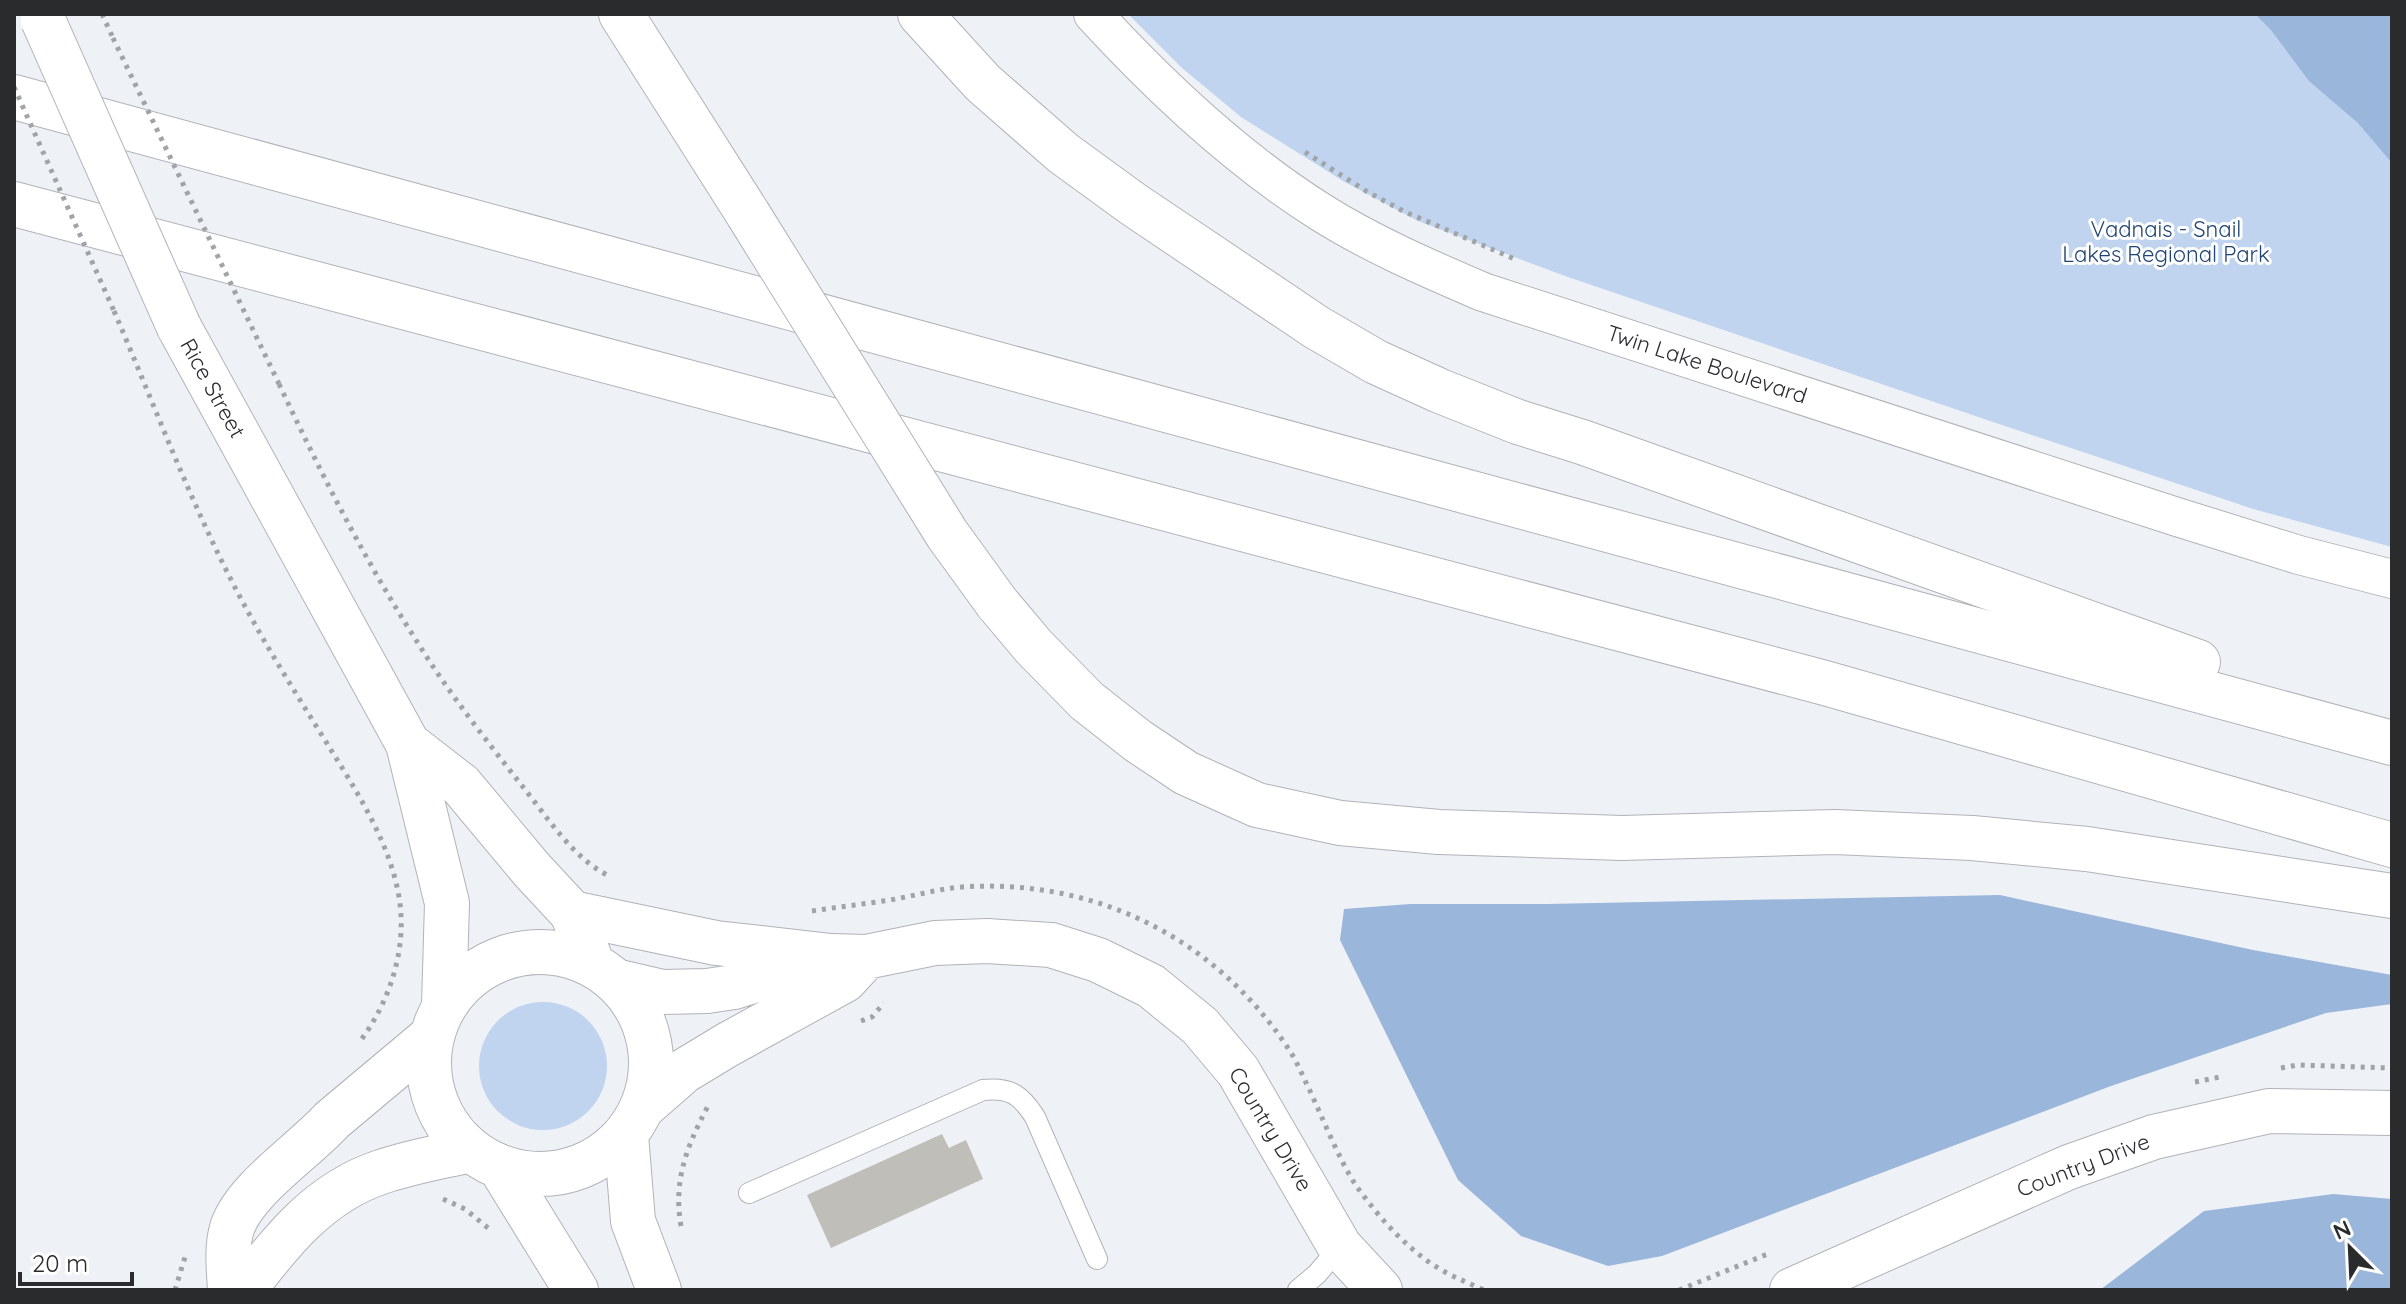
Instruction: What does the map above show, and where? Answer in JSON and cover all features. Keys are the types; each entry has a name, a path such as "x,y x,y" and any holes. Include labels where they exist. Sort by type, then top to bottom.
{"main road":[{"path":"621,14 947,534 997,603 1034,647 1087,701 1186,773 1257,805 1340,823 1439,832 1622,838 1835,832 1972,838 2087,849 2392,896"},
{"path":"920,14 983,83 1063,153 1316,327 1376,362 1518,422 1597,447 2392,731"},
{"name":"Rice Street","path":"42,16 179,327 408,744 447,903 438,1021"},
{"path":"14,97 2392,743"},
{"path":"14,204 1840,687 2392,845"},
{"name":"Rice Street","path":"408,744 461,785 572,913 606,972"},
{"path":"244,1290 289,1233 326,1200 355,1182 380,1172 485,1159 533,1174 568,1171 599,1158 684,1071 845,980 848,957 716,943 572,913"},
{"name":"Country Drive","path":"606,972 662,992 707,991 734,987 848,957 935,943 987,941 1051,945 1098,960 1151,986 1200,1026 1238,1071 1340,1247 1380,1290"},
{"path":"230,1290 228,1247 232,1229 239,1212 256,1191 438,1021 466,979 493,960 526,951 560,952 606,972 639,1009 651,1041 652,1074 635,1121 633,1221 659,1290"},
{"path":"438,1021 428,1068 434,1099 448,1127 485,1159 576,1290"},
{"name":"Country Drive","path":"1792,1290 2069,1167 2154,1137 2269,1111 2392,1113"}],"street":[{"name":"Twin Lake Boulevard","path":"1093,14 1174,97 1241,155 1319,211 1402,257 1483,292 2177,517 2299,555 2392,579"}],"lane":[{"path":"749,1193 983,1090 998,1088 1020,1097 1035,1117 1097,1259"},
{"path":"1298,1290 1317,1274 1340,1247"}],"path":[{"path":"102,14 348,522 416,640 473,724 565,840 594,869 621,882"},
{"path":"14,87 220,560 274,657 369,812 396,884 401,905 401,932 390,989 376,1019 355,1046"},
{"path":"1296,146 1403,211 1528,264"},
{"path":"860,1022 872,1017 890,996"},
{"path":"682,1232 679,1217 681,1165 713,1097"},
{"path":"440,1198 465,1209 488,1229"},
{"path":"175,1290 186,1255"}],"green space":[{"name":"Vadnais - Snail Lakes Regional Park","path":"1128,14 2392,14 2392,547 2253,509 1990,421 1565,276 1418,221 1343,181 1241,117 1182,68"},
{"path":"543,1002 567,1007 588,1021 602,1042 607,1066 602,1090 588,1111 567,1125 543,1130 519,1125 498,1111 484,1090 479,1066 484,1042 498,1021 519,1007"}],"shaded area":[{"path":"2255,14 2392,14 2392,163 2358,123 2309,81 2271,30"},
{"path":"2000,895 2253,950 2392,975 2392,1004 2326,1013 2111,1086 1662,1256 1608,1266 1521,1236 1458,1180 1340,940 1344,909 1410,904"},
{"path":"2333,1194 2392,1199 2392,1290 2100,1290 2204,1211"}],"building":[{"path":"942,1134 949,1148 966,1140 983,1179 831,1248 807,1195"}]}
